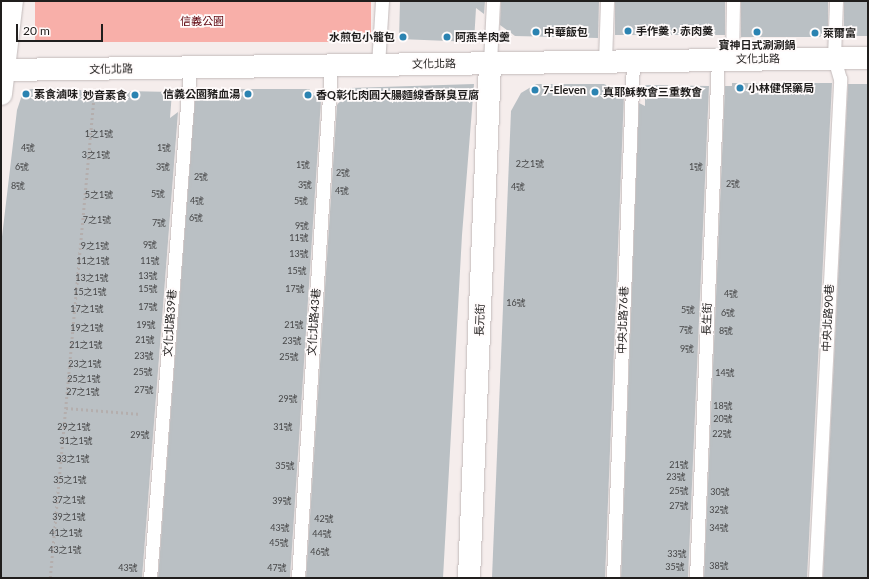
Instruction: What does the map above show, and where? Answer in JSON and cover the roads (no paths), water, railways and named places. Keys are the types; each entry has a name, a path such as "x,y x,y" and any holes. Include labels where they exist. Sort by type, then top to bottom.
{"street":[{"path":"1,94 2,70 12,1"},
{"name":"文化北路","path":"2,70 868,58"},
{"name":"長元街","path":"469,578 490,63"}],"lane":[{"path":"378,64 382,1"},
{"path":"490,63 493,1"},
{"path":"605,62 607,1"},
{"name":"長生街","path":"696,578 725,60 733,1"},
{"name":"中央北路90巷","path":"815,578 840,79 834,58 836,1"},
{"name":"中央北路76巷","path":"613,578 633,61"},
{"name":"文化北路43巷","path":"298,578 331,66"},
{"name":"文化北路39巷","path":"150,578 190,67"}],"place":[{"name":"手作羮，赤肉羮","path":"628,31"},
{"name":"中華飯包","path":"536,32"},
{"name":"寶神日式涮涮鍋","path":"757,32"},
{"name":"萊爾富","path":"815,33"},
{"name":"水煎包小籠包","path":"403,37"},
{"name":"阿燕羊肉羹","path":"447,37"},
{"name":"小林健保藥局","path":"740,88"},
{"name":"7-Eleven","path":"535,90"},
{"name":"真耶穌教會三重教會","path":"595,92"},
{"name":"素食滷味","path":"26,94"},
{"name":"信義公園豬血湯","path":"248,94"},
{"name":"妙音素食","path":"135,95"},
{"name":"香Q彰化肉圓大腸麵線香酥臭豆腐","path":"308,95"}],"park label":[{"name":"信義公園","path":"202,21"}]}
